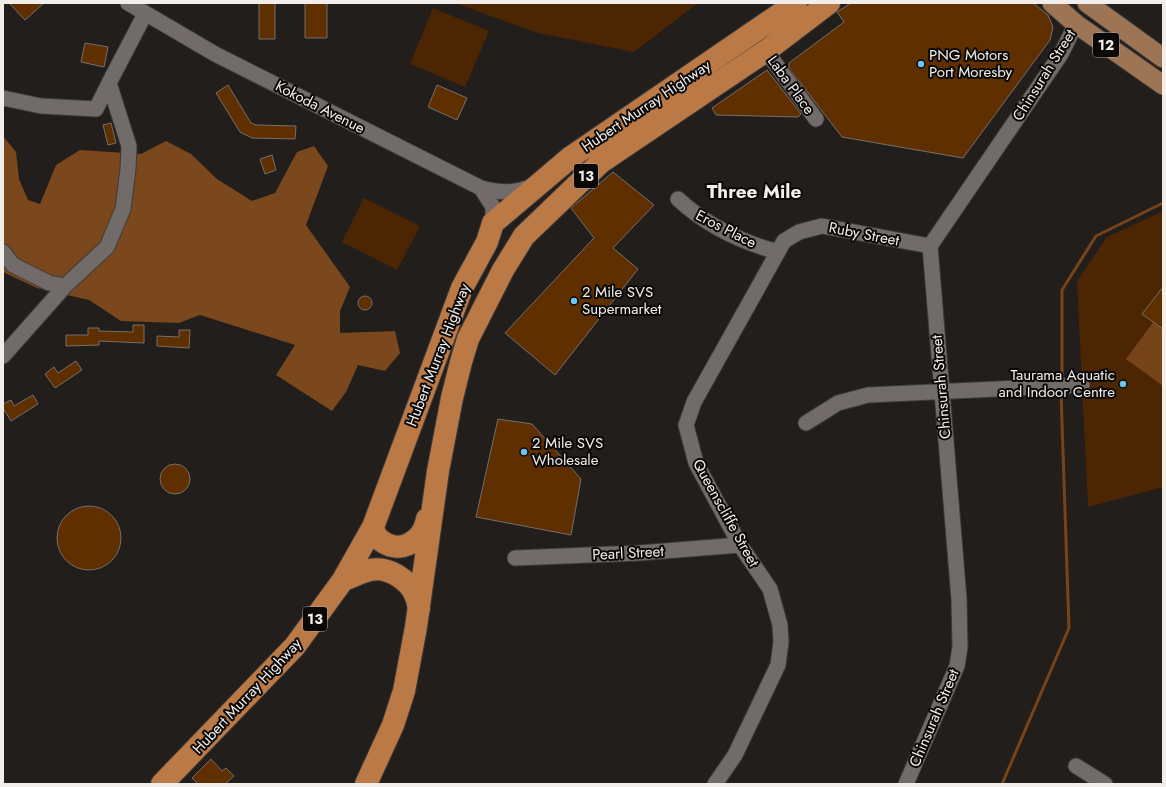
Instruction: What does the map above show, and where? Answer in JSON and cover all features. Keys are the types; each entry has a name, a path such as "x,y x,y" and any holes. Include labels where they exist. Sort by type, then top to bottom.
{"highway":[{"name":"Hubert Murray Highway","path":"162,784 295,646 343,580 373,527 462,288 487,242 493,223 571,157 796,3"},
{"name":"Hubert Murray Highway","path":"366,784 393,725 404,691 419,610 438,471 452,398 468,339 503,270 524,236 601,162 766,51 829,3"},
{"path":"373,527 378,538 390,545 399,546 411,544 420,536 426,526 431,486 438,471"},
{"path":"343,580 371,570 384,570 397,575 405,582 416,596 419,610"}],"main road":[{"name":"12","path":"1052,3 1076,24 1163,86"},
{"name":"12","path":"1087,3 1163,58"}],"street":[{"name":"Kokoda Avenue","path":"128,3 222,57 480,188 493,207 493,223"},
{"path":"3,98 41,106 96,108 145,14"},
{"name":"Chinsurah Street","path":"906,784 956,666 960,647 959,599 930,246 1061,54 1076,24"},
{"name":"Laba Place","path":"766,51 816,119"},
{"path":"3,356 65,286 107,247 123,209 129,146 109,83"},
{"path":"480,188 497,192 514,192 543,181"},
{"name":"Eros Place","path":"678,199 695,215 743,240 778,252"},
{"name":"Ruby Street","path":"799,232 822,226 930,246"},
{"name":"Queenscliffe Street","path":"715,784 735,755 778,665 781,642 780,625 770,589 740,545 696,463 686,425 694,402 784,241 799,232"},
{"path":"3,252 13,265 49,283 65,286"},
{"path":"806,423 838,403 868,395 1082,385"},
{"name":"Pearl Street","path":"515,558 740,545"},
{"path":"1076,766 1104,784"}],"shaded area":[{"path":"455,3 698,3 634,52 538,33"},
{"path":"433,8 489,31 465,87 410,64"},
{"path":"3,136 16,152 19,179 28,200 40,204 56,165 80,150 141,154 166,141 191,154 217,179 252,201 275,193 297,152 314,146 328,166 306,225 350,287 340,311 340,333 395,331 400,353 385,371 358,365 346,392 332,411 276,375 295,345 200,315 179,323 121,321 89,300 37,288 3,272"},
{"path":"364,198 420,226 397,270 342,242"},
{"name":"Taurama Aquatic and Indoor Centre","path":"1163,211 1163,487 1088,507 1077,281 1107,237"},
{"path":"1163,309 1163,386 1126,359"}],"building":[{"path":"9,3 44,3 25,20"},
{"path":"259,3 275,3 275,39 259,39"},
{"path":"305,3 327,3 327,38 305,38"},
{"name":"PNG Motors Port Moresby","path":"851,3 1033,3 1048,15 1053,27 1050,40 963,158 842,137 789,68 789,63 844,22 837,12"},
{"path":"85,43 108,47 104,67 81,62"},
{"path":"767,70 801,114 798,117 716,115 712,108"},
{"path":"228,85 251,123 256,125 296,126 295,139 252,138 240,132 216,93"},
{"path":"437,85 467,98 457,120 428,107"},
{"path":"111,123 116,143 108,145 103,125"},
{"path":"272,155 276,170 265,174 260,159"},
{"name":"2 Mile SVS Supermarket","path":"613,172 654,205 613,248 638,269 555,375 505,333 594,238 571,208"},
{"path":"1163,287 1163,329 1142,314"},
{"path":"362,296 368,296 372,300 372,306 368,310 362,310 358,306 358,300"},
{"path":"133,325 144,325 144,343 99,341 99,345 66,346 66,335 88,335 88,328 99,328 99,331 133,332"},
{"path":"179,330 190,330 189,348 157,346 157,336 179,337"},
{"path":"76,361 82,370 55,388 45,374 54,367 58,373"},
{"path":"33,395 38,404 11,421 3,408 3,404 11,400 14,406"},
{"name":"2 Mile SVS Wholesale","path":"498,419 532,424 581,479 571,535 476,517"},
{"path":"175,464 186,468 190,479 186,490 175,494 164,490 160,479 164,468"},
{"path":"83,506 95,506 112,515 119,526 121,538 119,550 112,561 95,570 83,570 71,565 62,556 57,544 57,532 62,520 71,511"},
{"path":"211,759 222,771 226,768 234,776 225,784 198,784 192,778"}],"waterway":[{"path":"1062,376 1062,290 1096,236 1163,203"},
{"path":"1002,784 1069,628 1061,393"}],"place":[{"name":"PNG Motors Port Moresby","path":"921,64"},
{"name":"2 Mile SVS Supermarket","path":"574,301"},
{"name":"Taurama Aquatic and Indoor Centre","path":"1123,384"},
{"name":"2 Mile SVS Wholesale","path":"524,452"}],"district":[{"name":"Three Mile","path":"754,191"}]}
